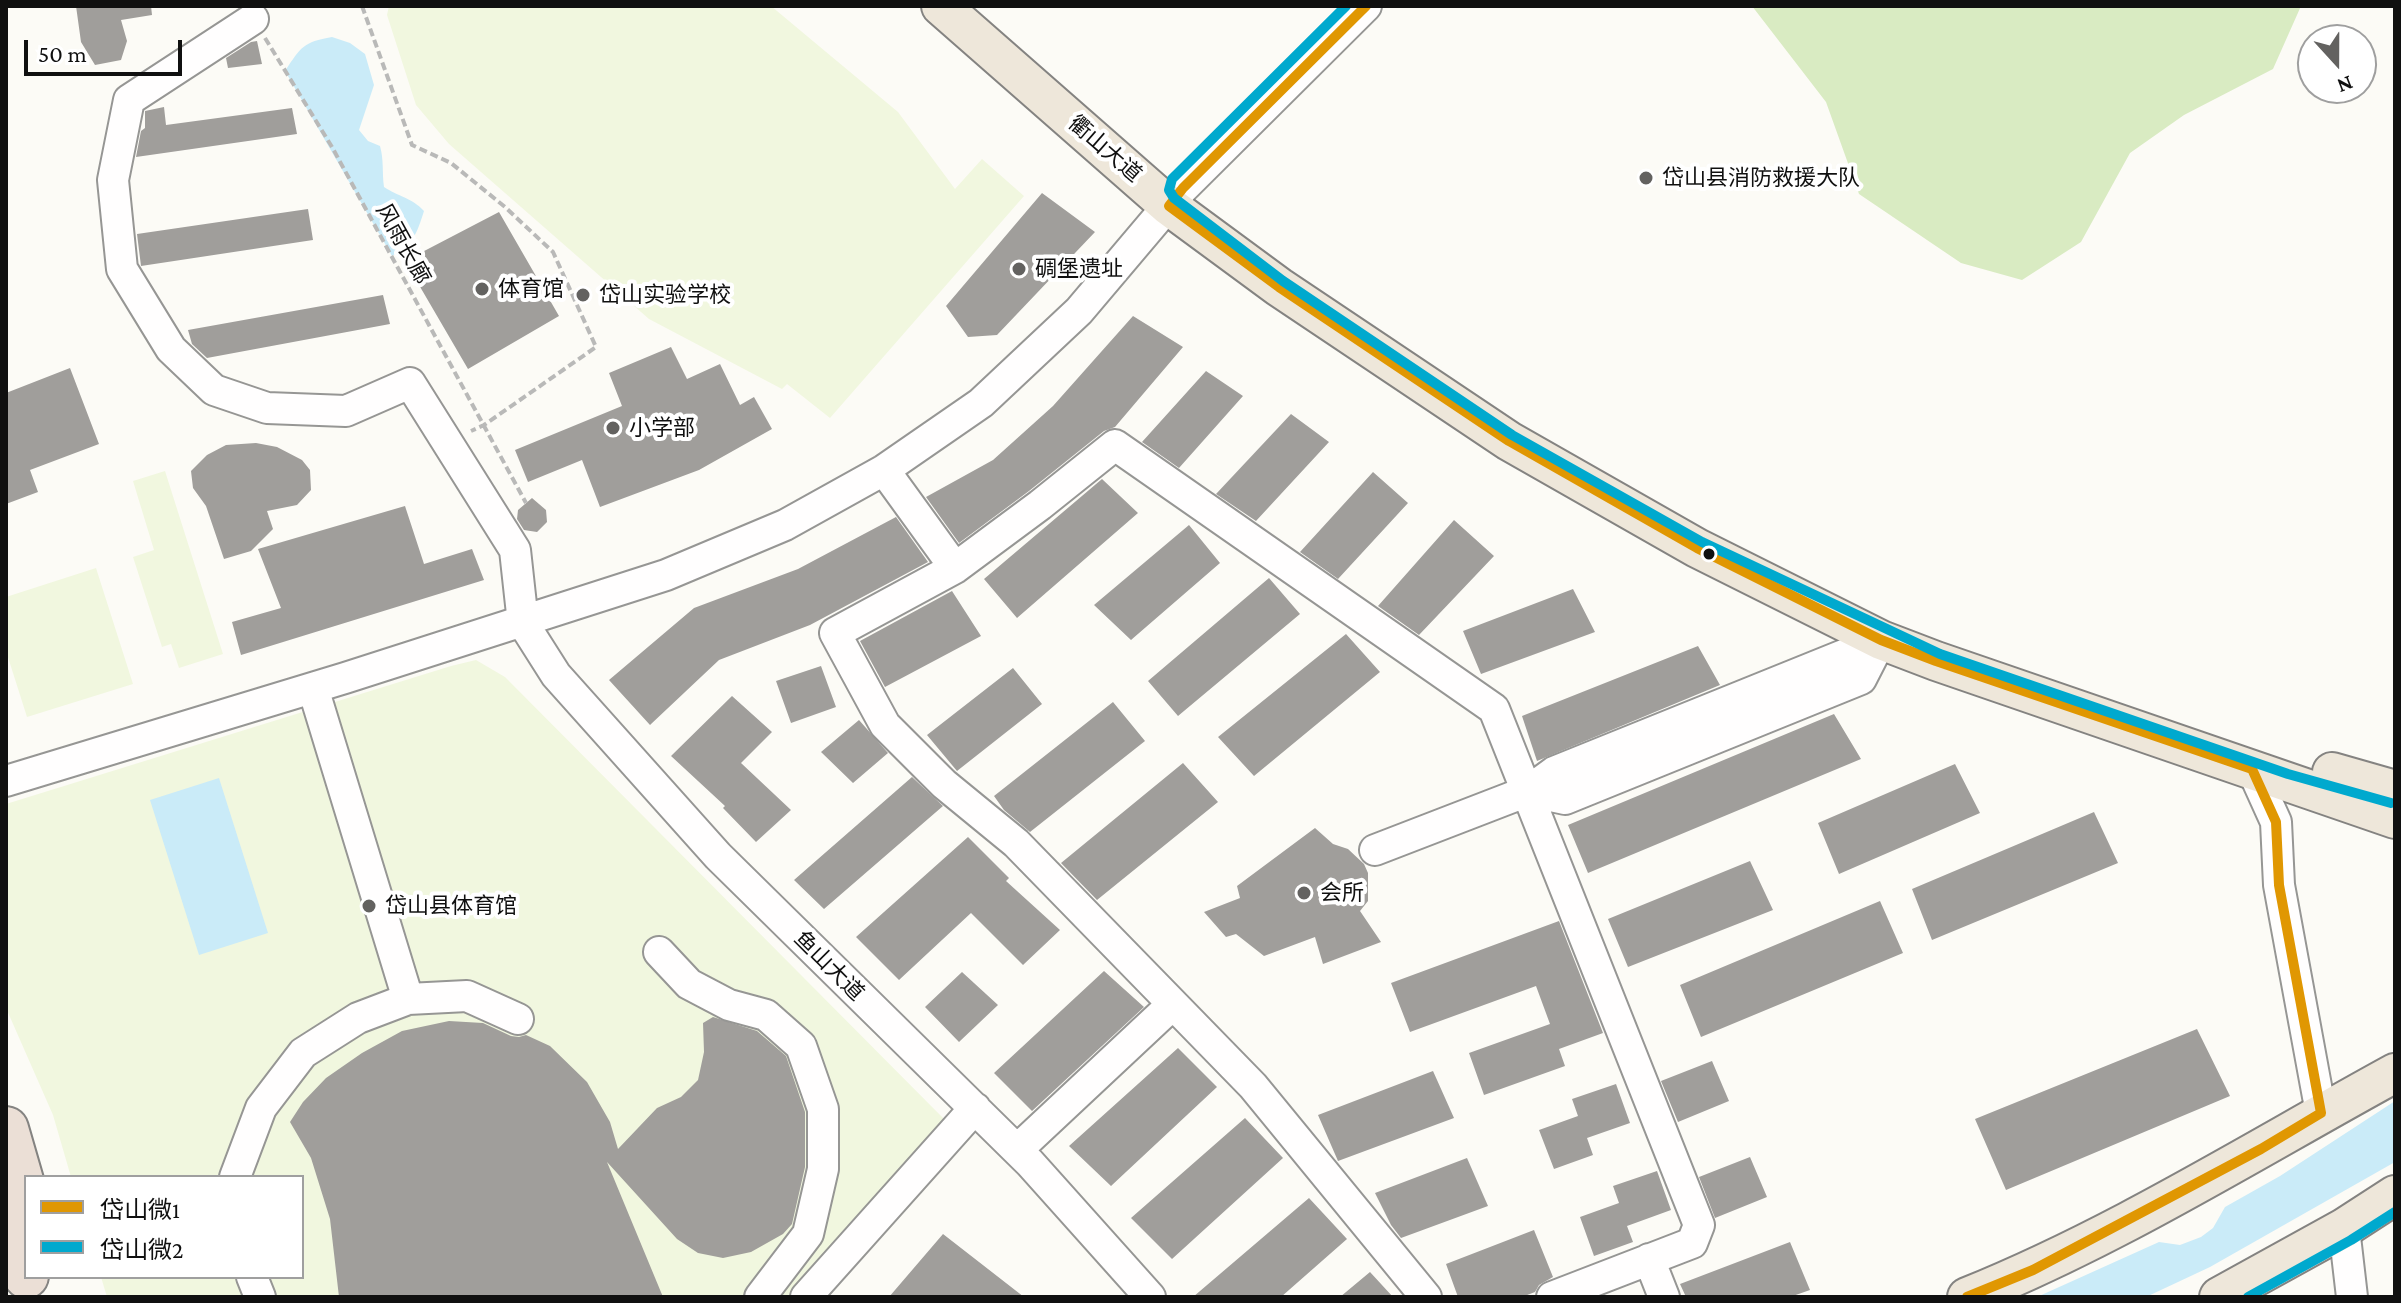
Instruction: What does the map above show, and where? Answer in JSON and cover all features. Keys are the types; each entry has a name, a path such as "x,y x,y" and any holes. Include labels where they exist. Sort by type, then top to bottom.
{"highway":[{"path":"6,1129 24,1191"},
{"path":"6,1205 24,1269"}],"main road":[{"name":"衢山大道","path":"941,6 1176,197 1279,287 1509,441 1697,548 1881,640 2395,819"},
{"name":"衢山大道","path":"974,6 1176,197 1291,269 1520,423 1708,529 1945,641 2293,761 2395,790"},
{"path":"1967,1297 2033,1270 2261,1149 2395,1073"},
{"path":"2219,1297 2344,1228 2395,1195"}],"street":[{"path":"6,781 523,623 666,575 785,525 884,470 981,403 1079,311 1176,197 1366,6"},
{"path":"253,19 129,100 113,180 122,269 171,349 214,390 267,408 346,411 410,383 515,550 523,623"},
{"path":"1426,1297 1253,1086 1016,843 944,784 885,725 835,633 955,568 1115,445 1494,709 1699,1225 1692,1243 1552,1297"},
{"path":"884,470 955,568"},
{"name":"鱼山大道","path":"523,623 556,675 718,856 1017,1150 1150,1297"},
{"path":"1375,850 1528,791 1554,772 1881,640"},
{"path":"313,688 408,999"},
{"path":"2252,769 2276,822 2279,885 2321,1113"},
{"path":"2276,822 2292,808 2320,793"},
{"path":"659,952 689,984 729,1005 766,1015 801,1046 823,1109 823,1169 808,1234 760,1297"},
{"path":"236,1175 261,1108 303,1053 358,1018 408,999 467,996 518,1019"},
{"path":"1017,1150 1173,1004"},
{"path":"806,1297 975,1108"},
{"path":"2344,1228 2352,1297"},
{"path":"1649,1259 1664,1297"}],"path":[{"path":"362,6 412,145 451,163 553,252 596,347 484,425"},
{"name":"风雨长廊","path":"253,19 332,147 526,503"}],"green space":[{"path":"389,6 771,6 898,112 955,189 982,159 1024,196 830,418 787,384 782,389 649,319 449,144 416,105 387,15"},
{"path":"1752,6 2301,6 2273,69 2184,115 2130,153 2081,242 2022,280 1961,263 1859,194 1826,102"},
{"path":"165,471 223,654 179,668 171,644 162,647 133,557 154,550 133,481"},
{"path":"96,568 133,684 27,717 6,651 6,597"},
{"name":"岱山县体育馆","path":"476,660 505,677 948,1123 789,1297 107,1297 102,1279 304,1279 304,1175 70,1175 53,1115 6,1008 6,804"}],"water":[{"path":"332,37 350,43 365,54 374,85 359,130 368,141 380,146 384,187 424,211 413,238 392,256 285,71 304,47"},
{"path":"219,778 268,933 199,955 150,800"},
{"path":"2395,1101 2395,1162 2210,1267 2146,1297 2037,1297 2159,1242 2180,1245 2201,1237 2213,1228 2225,1207 2280,1176"}],"building":[{"path":"76,6 151,6 152,15 121,20 127,41 121,60 95,65 81,42"},
{"path":"257,41 262,64 228,68 226,58"},
{"path":"164,107 166,125 292,108 297,134 136,157 141,131 145,128 145,111"},
{"name":"碉堡遗址","path":"1042,193 1095,232 997,335 968,337 946,306"},
{"path":"308,209 313,240 141,266 137,234"},
{"name":"体育馆","path":"499,212 559,316 468,369 405,261"},
{"path":"383,295 390,324 207,358 192,344 188,330"},
{"path":"1133,316 1183,347 1115,427 1104,431 959,543 926,497 993,460 1053,406"},
{"path":"671,347 687,379 720,364 740,405 754,397 772,429 699,470 600,507 582,460 528,482 515,450 622,406 609,373"},
{"path":"70,368 99,444 30,470 38,492 6,504 6,393"},
{"path":"1206,371 1243,396 1179,468 1142,442"},
{"path":"1291,414 1329,442 1256,521 1216,494"},
{"path":"256,443 277,447 302,460 310,470 311,490 297,505 267,511 273,529 251,551 224,559 206,506 193,488 191,471 207,455 226,445"},
{"path":"1373,472 1408,503 1338,579 1300,552"},
{"path":"1102,479 1138,513 1017,618 984,579"},
{"path":"532,498 546,510 547,522 537,532 524,530 517,519 518,510"},
{"path":"405,506 424,564 472,549 484,580 241,655 232,622 281,608 258,549"},
{"path":"896,517 928,562 810,625 719,660 650,725 609,680 694,608 798,569"},
{"path":"1454,520 1494,556 1419,635 1378,606"},
{"path":"1189,525 1220,563 1131,640 1094,605"},
{"path":"1269,578 1300,614 1178,716 1148,681"},
{"path":"1573,589 1595,632 1481,674 1463,631"},
{"path":"952,591 981,636 885,687 860,641"},
{"path":"1346,634 1380,672 1254,776 1218,737"},
{"path":"1698,646 1720,685 1537,761 1522,716"},
{"path":"821,666 836,707 791,723 776,681"},
{"path":"1013,668 1042,704 957,771 927,735"},
{"path":"732,696 772,732 741,763 791,810 756,842 723,808 725,806 671,756"},
{"path":"1113,702 1145,741 1030,832 1004,810 994,796"},
{"path":"1834,714 1861,759 1588,873 1568,825"},
{"path":"859,720 888,753 853,783 821,752"},
{"path":"1183,763 1218,802 1097,900 1061,863"},
{"path":"1955,764 1980,813 1839,874 1818,823"},
{"path":"912,777 943,806 824,909 794,880"},
{"path":"2094,812 2118,863 1932,940 1912,889"},
{"name":"会所","path":"1315,828 1333,844 1348,849 1364,864 1368,873 1368,901 1360,911 1381,942 1323,964 1315,937 1264,956 1236,934 1226,937 1204,912 1240,898 1237,886"},
{"path":"968,837 1009,878 1006,881 1060,930 1023,965 971,913 899,980 856,937"},
{"path":"1750,861 1773,910 1628,967 1608,919"},
{"path":"1880,901 1903,953 1701,1037 1680,985"},
{"path":"1559,921 1603,1033 1559,1049 1565,1066 1484,1095 1469,1053 1550,1024 1536,986 1410,1032 1391,983"},
{"path":"1104,971 1144,1007 1032,1111 994,1073"},
{"path":"962,972 998,1005 959,1042 925,1007"},
{"path":"713,1017 757,1031 786,1056 805,1112 805,1167 792,1224 783,1234 751,1252 723,1258 698,1253 677,1239 607,1162 663,1297 339,1297 330,1219 311,1158 290,1122 303,1102 326,1078 402,1031 449,1021 483,1023 511,1036 526,1035 550,1046 587,1082 610,1122 618,1149 657,1108 681,1097 698,1080 704,1052 703,1023"},
{"path":"2197,1029 2230,1096 2006,1190 1975,1119"},
{"path":"1178,1048 1217,1087 1111,1186 1069,1146"},
{"path":"1712,1061 1729,1101 1678,1122 1661,1081"},
{"path":"1433,1071 1454,1118 1338,1161 1318,1115"},
{"path":"1616,1084 1630,1123 1587,1138 1593,1155 1554,1169 1539,1130 1578,1116 1572,1099"},
{"path":"1245,1118 1283,1158 1172,1259 1131,1218"},
{"path":"1750,1157 1767,1197 1715,1218 1699,1177"},
{"path":"1467,1158 1488,1206 1401,1238 1375,1193"},
{"path":"1657,1171 1671,1210 1627,1226 1633,1242 1594,1256 1580,1217 1619,1203 1613,1186"},
{"path":"1309,1198 1347,1239 1281,1297 1193,1297"},
{"path":"1534,1230 1553,1277 1539,1285 1535,1292 1522,1297 1458,1297 1446,1264"},
{"path":"943,1234 1024,1297 889,1297"},
{"path":"1790,1242 1810,1290 1790,1297 1686,1297 1680,1284"},
{"path":"1370,1272 1393,1297 1340,1297"}],"transit line":[{"name":"岱山微2","path":"1346,6 1172,179 1169,190 1174,198 1283,281 1512,435 1702,542 1940,654 2288,774 2391,803"},
{"name":"岱山微1","path":"1366,6 1183,188 1169,206 1279,287 1509,441 1697,548 1881,640 2252,769 2276,822 2279,885 2321,1113 2261,1149 2033,1270 1967,1297"},
{"name":"岱山微2","path":"2248,1297 2395,1212"}],"place":[{"name":"岱山县消防救援大队","path":"1646,178"},
{"name":"碉堡遗址","path":"1019,269"},
{"name":"体育馆","path":"482,289"},
{"name":"岱山实验学校","path":"583,295"},
{"name":"小学部","path":"613,428"},
{"name":"会所","path":"1304,893"},
{"name":"岱山县体育馆","path":"369,906"}]}
